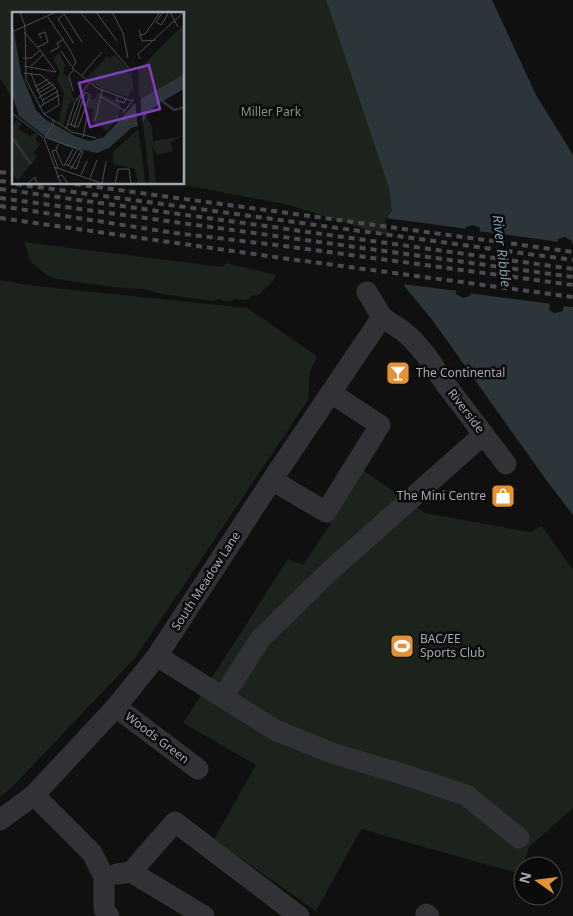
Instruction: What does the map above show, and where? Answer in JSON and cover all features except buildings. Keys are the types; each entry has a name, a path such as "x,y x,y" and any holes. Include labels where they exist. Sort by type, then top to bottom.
{"street":[{"name":"Riverside","path":"367,292 382,317 403,331 426,355 506,464"},
{"name":"South Meadow Lane","path":"0,820 34,795 116,707 157,656 272,480 382,317"},
{"path":"272,480 326,512 380,425 331,393"},
{"path":"223,696 261,638 331,570 484,434"},
{"path":"157,656 275,730 332,753 466,795 519,838"},
{"name":"Woods Green","path":"116,707 198,769"},
{"path":"34,795 92,853 104,877 104,909 109,916"},
{"path":"104,877 130,872 175,822 296,915"},
{"path":"130,872 179,910 204,916"}],"green space":[{"name":"Miller Park","path":"0,0 326,0 389,188 392,211 388,218 391,237 289,205 184,185 185,12 12,12 12,97 0,79"},
{"path":"24,242 223,267 226,263 276,275 273,281 259,295 228,302 219,299 213,301 162,294 143,289 56,279 47,275 32,263"},
{"path":"0,280 27,285 247,308 317,356 310,372 308,400 135,658 12,787 0,797"},
{"name":"BAC/EE Sports Club","path":"360,468 425,513 530,532 542,526 573,570 573,808 529,847 526,856 513,856 513,872 361,829 316,911 214,839 256,765 183,723 288,559 303,565 331,523 321,518"}],"water":[{"name":"River Ribble","path":"326,0 492,0 536,95 573,155 573,515 433,321 405,287 393,260 388,218 392,211 389,188","holes":["473,225 480,228 470,296 463,298 456,294 466,227","565,237 572,241 563,311 554,313 549,310 558,239"]}],"pier":[{"path":"385,218 468,229 459,291 401,284 390,260 389,238"},
{"path":"477,231 560,242 552,304 468,293"},
{"path":"569,243 573,244 573,307 561,306"}],"railway":[{"path":"0,172 12,174"},
{"path":"0,181 12,183"},
{"path":"23,185 573,260"},
{"path":"82,185 573,252"},
{"path":"0,189 573,269"},
{"path":"0,198 573,277"},
{"path":"0,206 175,233 573,285"},
{"path":"0,218 573,297"}],"place":[{"name":"The Continental","path":"398,373"},
{"name":"The Mini Centre","path":"503,496"},
{"name":"BAC/EE Sports Club","path":"402,646"}]}
